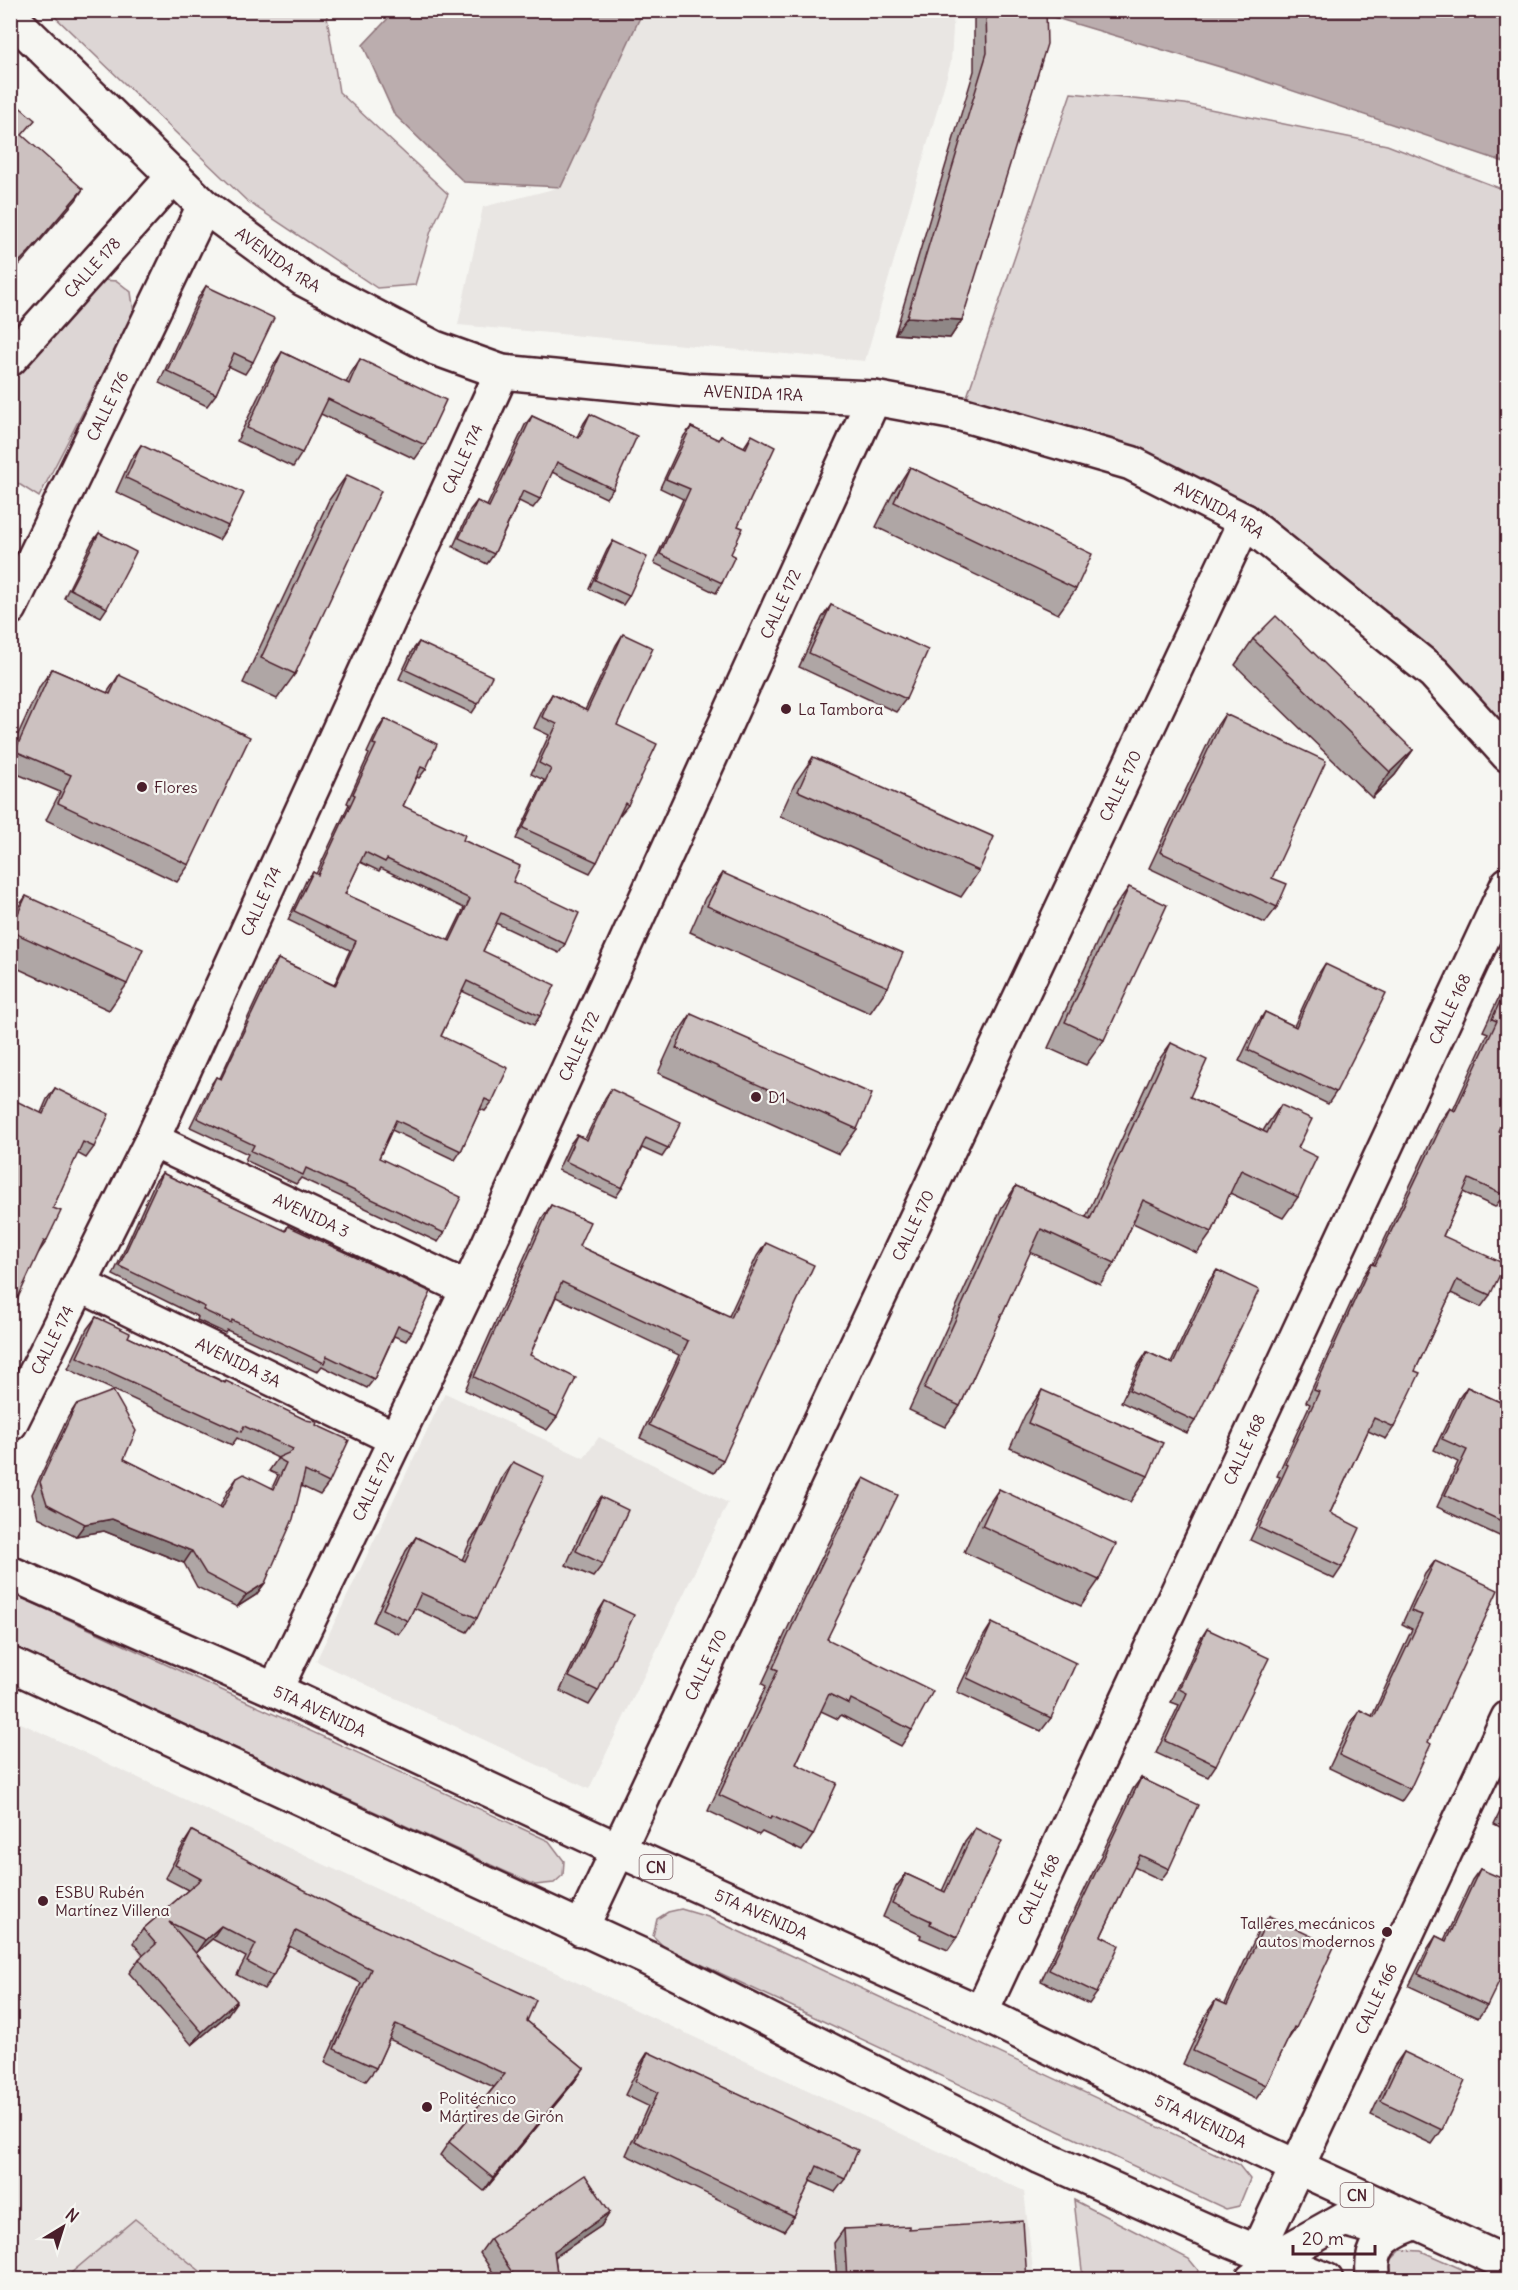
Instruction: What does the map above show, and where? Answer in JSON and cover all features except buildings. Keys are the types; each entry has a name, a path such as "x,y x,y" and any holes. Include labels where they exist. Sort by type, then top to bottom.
{"main road":[{"name":"AVENIDA 1RA","path":"10,16 204,206 303,279 435,348 502,372 687,390 874,398 961,414 1131,463 1245,521 1434,674 1508,755"},
{"name":"CALLE 178","path":"10,359 174,176"},
{"name":"CALLE 176","path":"10,608 204,206"},
{"name":"CALLE 174","path":"10,1424 152,1140 502,372"},
{"name":"CALLE 172","path":"275,1690 468,1289 874,398"},
{"name":"CALLE 170","path":"581,1929 1245,521"},
{"name":"CALLE 168","path":"981,2013 1508,884"},
{"name":"AVENIDA 3","path":"152,1140 468,1289"},
{"name":"AVENIDA 3A","path":"80,1285 396,1439"},
{"name":"5TA AVENIDA","path":"10,1573 275,1690 619,1850 981,2013 1298,2168 1404,2227 1508,2264"},
{"path":"10,1664 647,1958 1258,2268 1326,2280"},
{"name":"CALLE 166","path":"1258,2268 1298,2168 1508,1718"},
{"path":"1258,2268 1344,2219 1404,2227"},
{"path":"1374,2280 1371,2265 1381,2241 1404,2227"}],"shaded area":[{"path":"1039,10 1507,11 1507,163 1237,72 1039,13"},
{"path":"49,11 326,11 339,92 448,194 431,231 415,285 377,288 247,201"},
{"path":"395,11 643,11 561,187 464,182 394,114 363,45"},
{"path":"643,11 954,11 951,62 865,361 458,325 483,207 561,187"},
{"path":"1071,93 1185,104 1387,145 1507,191 1507,755 1245,521 961,414"},
{"path":"102,280 117,281 131,292 134,313 39,497 11,479 10,383 83,291"},
{"path":"445,1393 584,1458 599,1437 728,1503 589,1789 316,1661"},
{"path":"11,1593 549,1841 564,1861 563,1875 554,1883 535,1885 11,1645"},
{"name":"Politécnico Mártires de Girón","path":"10,1718 1024,2191 1034,2279 11,2279"},
{"path":"681,1909 708,1917 1238,2164 1250,2179 1239,2206 1226,2209 664,1947 653,1936 657,1919 668,1912"},
{"path":"1074,2200 1189,2259 1198,2270 1196,2279 1083,2279"},
{"path":"135,2219 210,2279 64,2279"},
{"path":"1401,2250 1421,2251 1484,2279 1393,2280 1389,2276 1391,2260"}],"place":[{"name":"La Tambora","path":"786,709"},
{"name":"Flores","path":"142,787"},
{"name":"D1","path":"756,1097"},
{"name":"ESBU Rubén Martínez Villena","path":"43,1901"},
{"name":"Talleres mecánicos autos modernos","path":"1387,1932"},
{"name":"Politécnico Mártires de Girón","path":"427,2107"}]}
